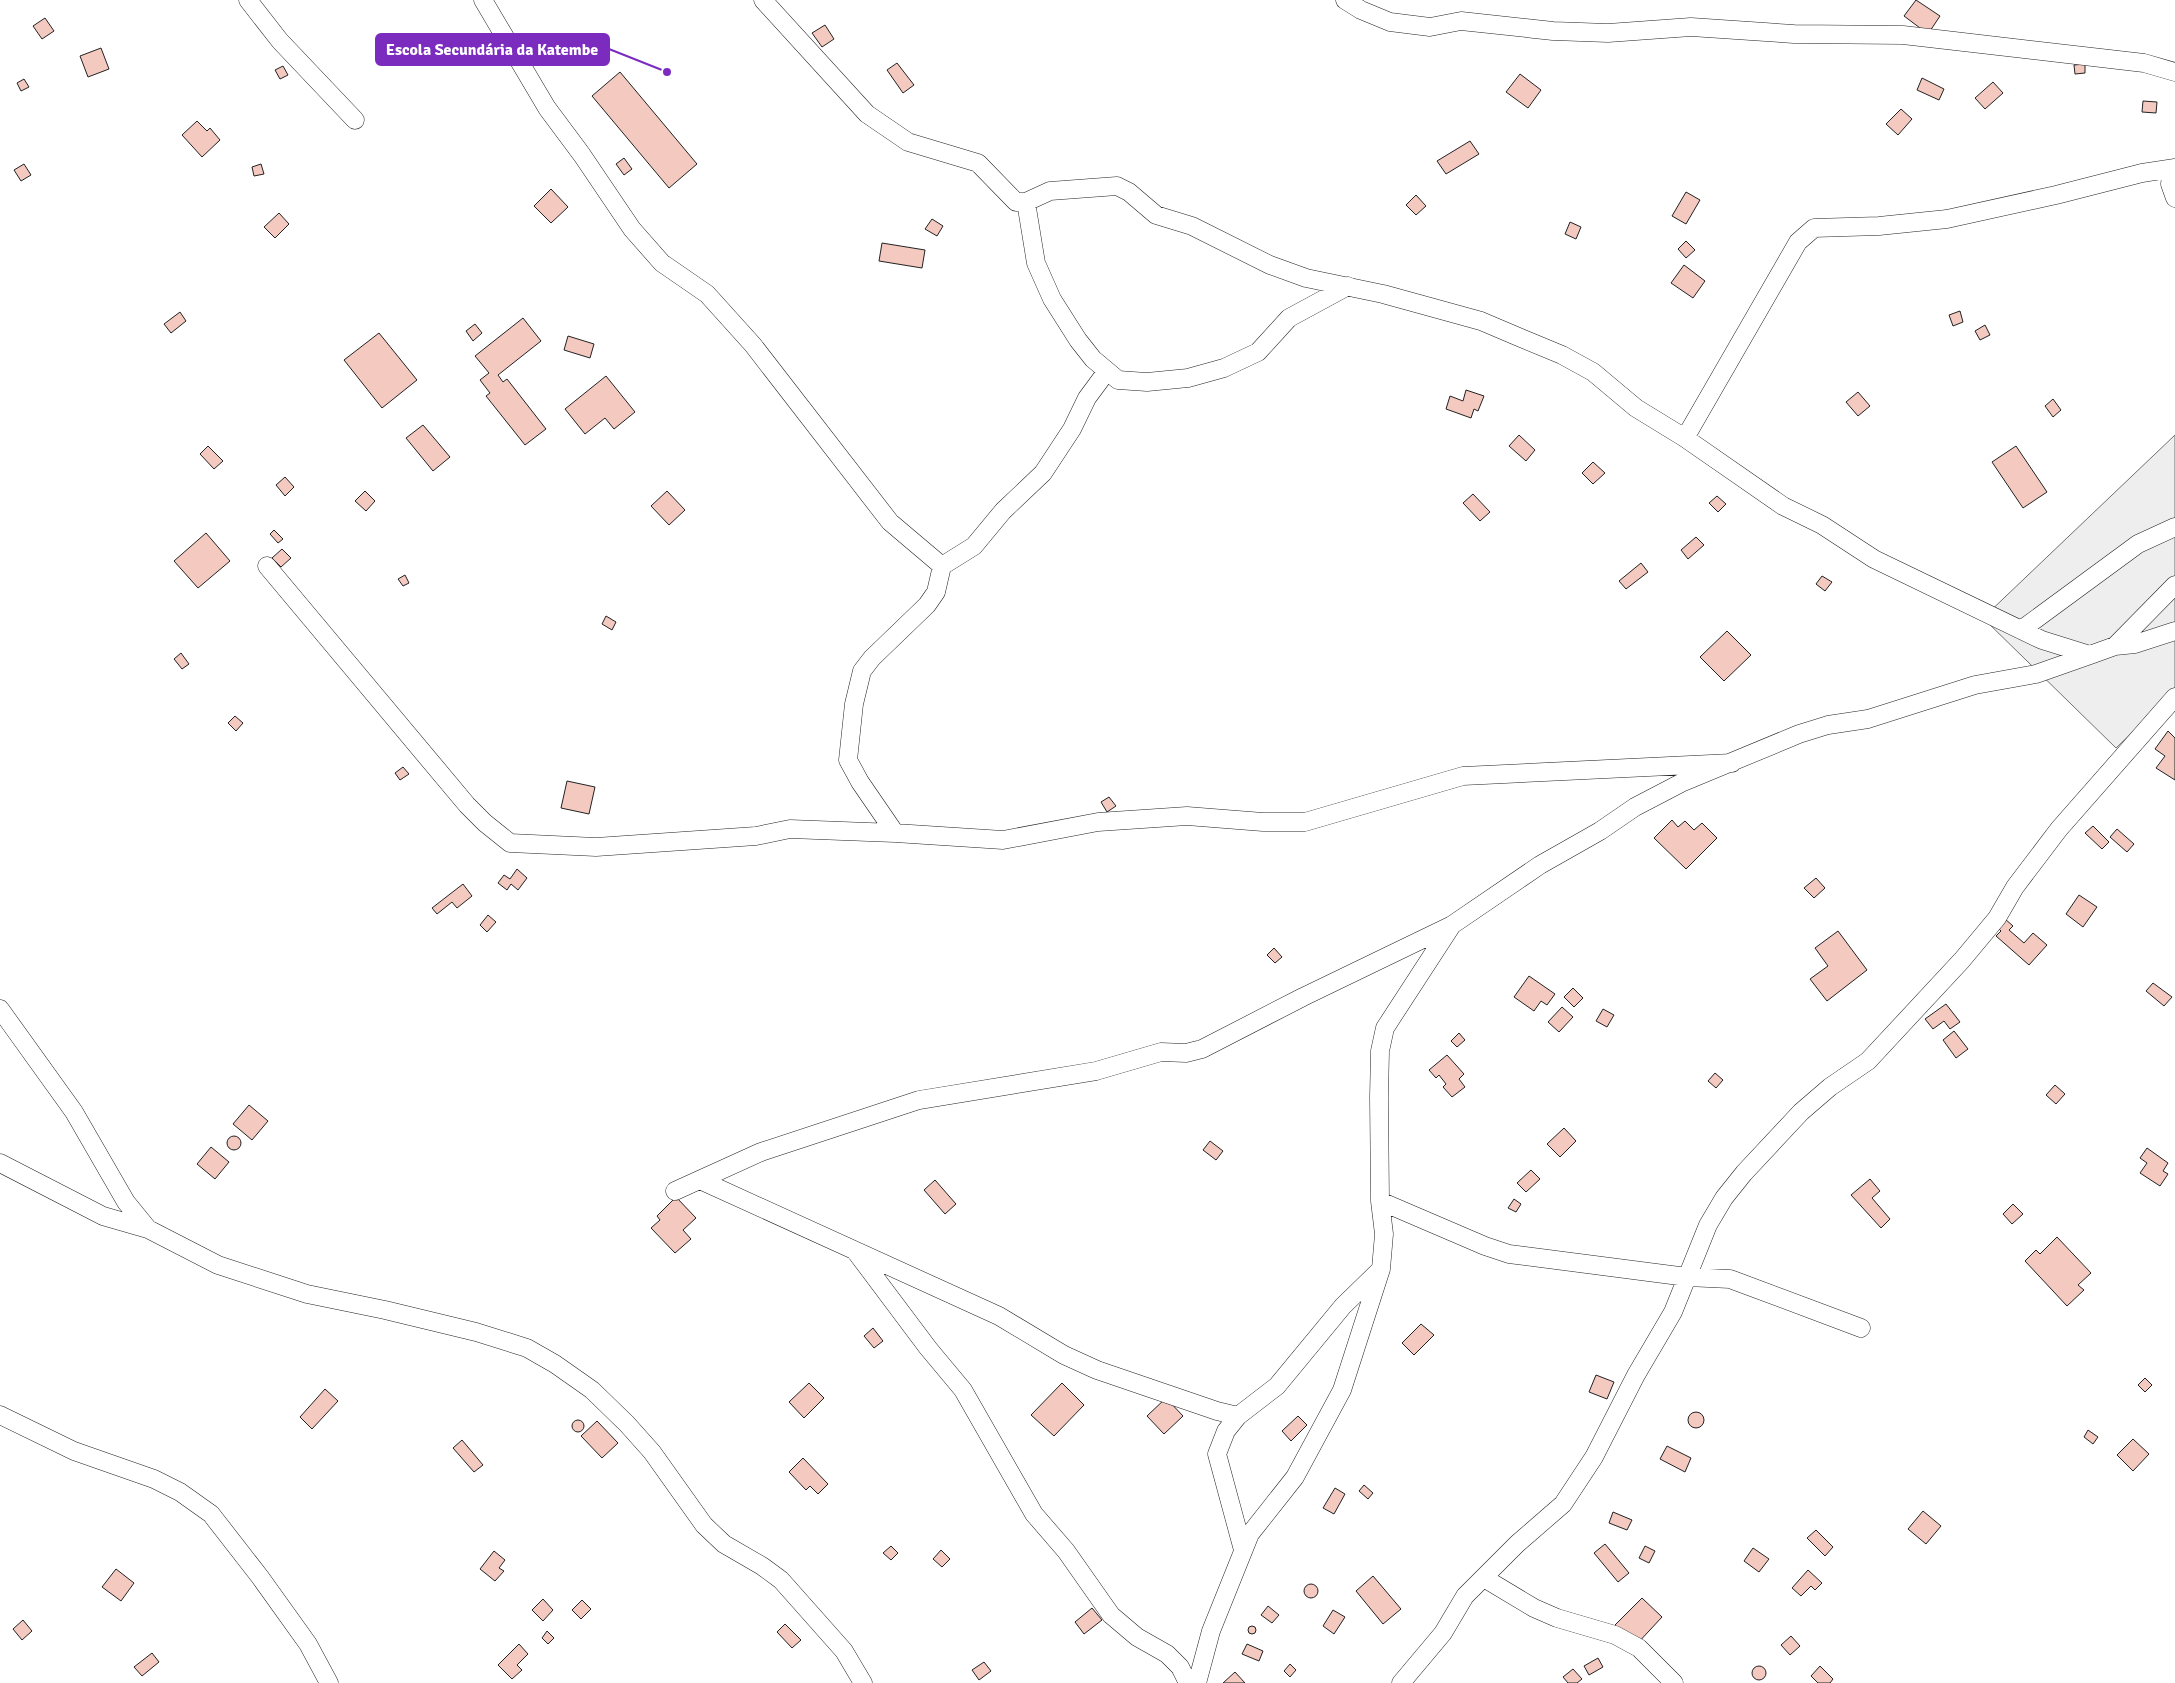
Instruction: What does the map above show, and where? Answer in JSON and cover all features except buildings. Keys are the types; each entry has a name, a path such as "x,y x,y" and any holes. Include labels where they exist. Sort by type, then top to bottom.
{"street":[{"path":"248,0 280,41 355,120"},
{"path":"483,0 547,108 582,155 632,230 662,262 707,294 753,345 890,522 942,566"},
{"path":"763,0 867,114 908,142 978,163 1016,202 1026,202 1050,191 1118,186 1129,192 1156,215 1192,226 1270,265 1306,278 1348,286 1481,321 1562,355 1592,372 1636,408 1784,506 1822,525 1874,559 2042,640 2090,655"},
{"path":"1344,0 1361,10 1390,22 1430,27 1461,21 1553,31 1608,33 1691,27 1794,34 1903,35 2144,63 2175,72"},
{"path":"1684,438 1798,242 1814,228 1879,226 1947,219 2014,202 2056,195 2142,173 2174,168 2170,184 2175,198"},
{"path":"1026,202 1036,263 1052,299 1078,340 1093,359 1118,380 1147,382 1188,378 1224,368 1258,352 1289,318 1348,286"},
{"path":"895,833 860,782 848,760 854,704 862,671 872,658 927,605 936,592 942,566 974,546 1003,511 1043,473 1072,429 1087,398 1107,371"},
{"path":"2021,630 2138,544 2175,528"},
{"path":"267,566 467,805 484,823 510,843 596,847 756,836 790,829 1003,840 1098,822 1187,816 1263,822 1306,822 1463,776 1732,763"},
{"path":"2115,646 2175,585"},
{"path":"675,1191 761,1152 919,1100 1096,1071 1161,1052 1186,1053 1202,1049 1452,924 1540,865 1600,831 1635,807 1681,783 1813,730 1868,719 1975,685 2036,674 2115,646 2134,644 2175,631"},
{"path":"1401,1683 1442,1633 1465,1596 1562,1504 1594,1457 1636,1374 1673,1312 1708,1225 1724,1198 1744,1173 1801,1112 1830,1087 1868,1061 1962,960 1997,918 2015,887 2059,829 2175,697"},
{"path":"1197,1683 1211,1631 1250,1534 1295,1477 1342,1390 1381,1269 1384,1234 1380,1201 1379,1097 1380,1051 1385,1028 1452,924"},
{"path":"0,1009 74,1112 126,1202 148,1229"},
{"path":"0,1163 103,1216 148,1229 218,1265 307,1294 476,1332 527,1348 555,1364 592,1390 627,1424 652,1452 704,1525 724,1544 762,1566 781,1580 844,1651 863,1683"},
{"path":"700,1180 999,1316 1064,1355 1097,1370 1217,1411 1238,1416"},
{"path":"1380,1201 1485,1246 1509,1254 1687,1276 1730,1279 1861,1328"},
{"path":"854,1250 928,1348 963,1390 1034,1514 1066,1551 1111,1615 1137,1638 1167,1654 1180,1667 1188,1683"},
{"path":"1244,1550 1216,1454 1226,1431 1238,1416 1277,1386 1343,1306 1381,1269"},
{"path":"0,1415 74,1451 154,1479 180,1492 211,1514 260,1577 308,1644 330,1683"},
{"path":"1484,1578 1534,1608 1557,1618 1615,1636 1639,1648 1674,1683"}],"shaded area":[{"path":"2175,435 2175,692 2116,748 1983,618"}],"place":[{"name":"Escola Secundária da Katembe","path":"667,72"}]}
